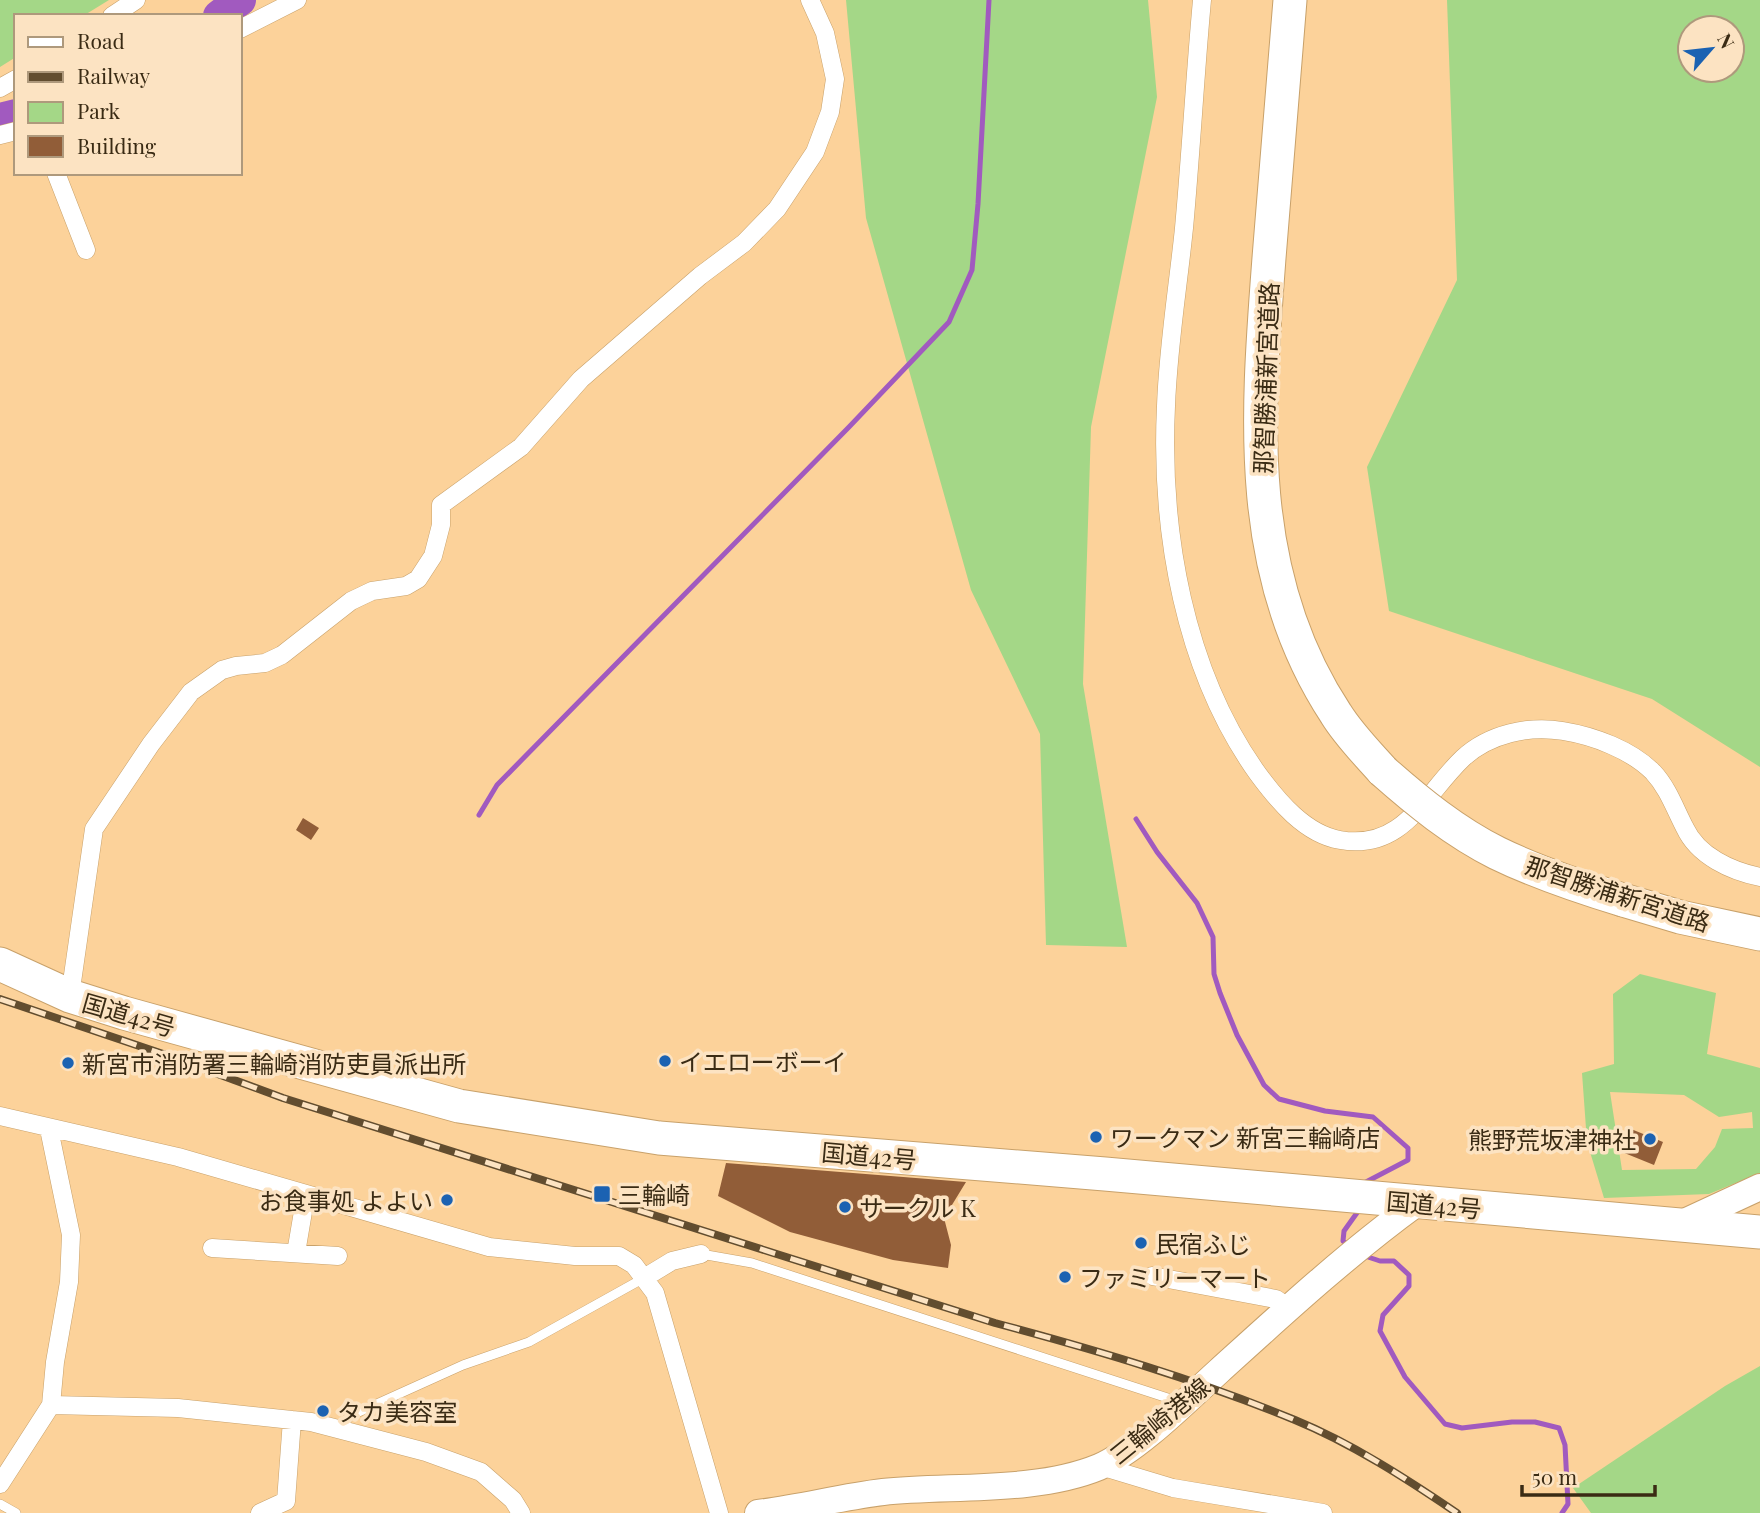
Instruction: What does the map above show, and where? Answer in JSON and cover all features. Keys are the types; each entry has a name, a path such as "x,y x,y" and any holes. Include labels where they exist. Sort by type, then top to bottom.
{"highway":[{"name":"那智勝浦新宮道路","path":"1290,0 1262,354 1259,425 1261,479 1274,567 1299,645 1336,715 1383,771 1444,820 1497,853 1559,880 1681,917 1760,934"},
{"name":"国道42号","path":"0,964 70,996 459,1106 576,1126 659,1138 1760,1232"}],"main road":[{"path":"1678,1225 1760,1187"},
{"name":"三輪崎港線","path":"758,1513 883,1492 962,1489 1056,1479 1100,1466 1132,1446 1185,1403 1341,1261 1417,1202"}],"street":[{"path":"115,14 136,0"},
{"path":"242,28 297,0"},
{"path":"70,996 94,829 150,744 191,692 222,670 265,663 282,655 351,601 372,591 406,586 418,579 433,556 441,525 441,505 521,447 581,379 701,275 744,243 777,209 815,152 830,112 835,79 825,33 810,0"},
{"path":"1202,0 1184,229 1166,406 1165,470 1180,597 1226,722 1248,759 1284,806 1311,829 1324,836 1357,843 1378,838 1406,824 1464,757 1485,743 1516,732 1539,729 1563,731 1610,745 1653,772 1670,796 1686,832 1699,848 1721,864 1760,877"},
{"path":"57,175 86,250"},
{"path":"0,1116 178,1157 489,1247 575,1256 619,1256 634,1265 655,1293 719,1513"},
{"path":"0,1484 51,1405 55,1362 69,1282 71,1235 49,1129"},
{"path":"296,1253 306,1194"},
{"path":"212,1248 338,1256"},
{"path":"644,1278 672,1261 701,1254"},
{"path":"1152,1276 1276,1299 1289,1308"},
{"path":"51,1405 178,1408 311,1422 426,1452 481,1472 513,1500 521,1513"},
{"path":"260,1513 286,1500 292,1420"},
{"path":"1100,1466 1173,1488 1323,1513"}],"lane":[{"path":"701,1254 752,1263 1185,1403"},
{"path":"339,1429 350,1416 463,1365 529,1342 644,1278"},
{"path":"0,1504 16,1513"}],"green space":[{"path":"0,0 109,0 86,14 14,14 14,58 0,67"},
{"path":"846,0 1148,0 1157,97 1091,427 1083,684 1127,947 1046,945 1040,734 971,590 866,218"},
{"path":"1447,0 1760,0 1760,767 1652,699 1389,611 1367,467 1457,280"},
{"path":"1640,974 1716,993 1707,1054 1760,1068 1760,1173 1709,1194 1604,1198 1587,1142 1582,1073 1614,1064 1613,994","holes":["1610,1092 1684,1095 1719,1117 1752,1112 1753,1128 1722,1129 1715,1147 1696,1169 1622,1170"]},
{"path":"1760,1366 1760,1513 1591,1513 1573,1488 1725,1386"}],"building":[{"path":"303,818 319,828 311,840 296,830"},
{"path":"1631,1129 1663,1142 1654,1165 1622,1152"},
{"name":"サークル K","path":"726,1163 966,1182 944,1218 951,1245 948,1268 893,1260 790,1232 718,1196"}],"waterway":[{"path":"222,14 240,0"},
{"path":"479,815 497,785 949,322 972,270 989,0"},
{"path":"0,119 14,116"},
{"path":"1136,819 1157,852 1197,903 1213,937 1214,974 1220,993 1237,1035 1264,1085 1279,1099 1325,1111 1373,1117 1408,1148 1408,1160 1364,1183"},
{"path":"1348,1245 1343,1241 1344,1231 1359,1210"},
{"path":"1362,1255 1380,1261 1394,1261 1409,1275 1409,1286 1383,1315 1380,1331 1405,1377 1445,1424 1462,1428 1535,1422 1559,1428 1565,1445 1568,1504 1562,1513"}],"railway":[{"path":"0,999 283,1098 1221,1392 1337,1439 1457,1513"}],"place":[{"name":"イエローボーイ","path":"665,1061"},
{"name":"新宮市消防署三輪崎消防吏員派出所","path":"68,1063"},
{"name":"ワークマン 新宮三輪崎店","path":"1096,1137"},
{"name":"熊野荒坂津神社","path":"1650,1139"},
{"name":"三輪崎","path":"602,1194"},
{"name":"お食事処 よよい","path":"447,1200"},
{"name":"サークル K","path":"845,1207"},
{"name":"民宿ふじ","path":"1141,1243"},
{"name":"ファミリーマート","path":"1065,1277"},
{"name":"タカ美容室","path":"323,1411"}]}
